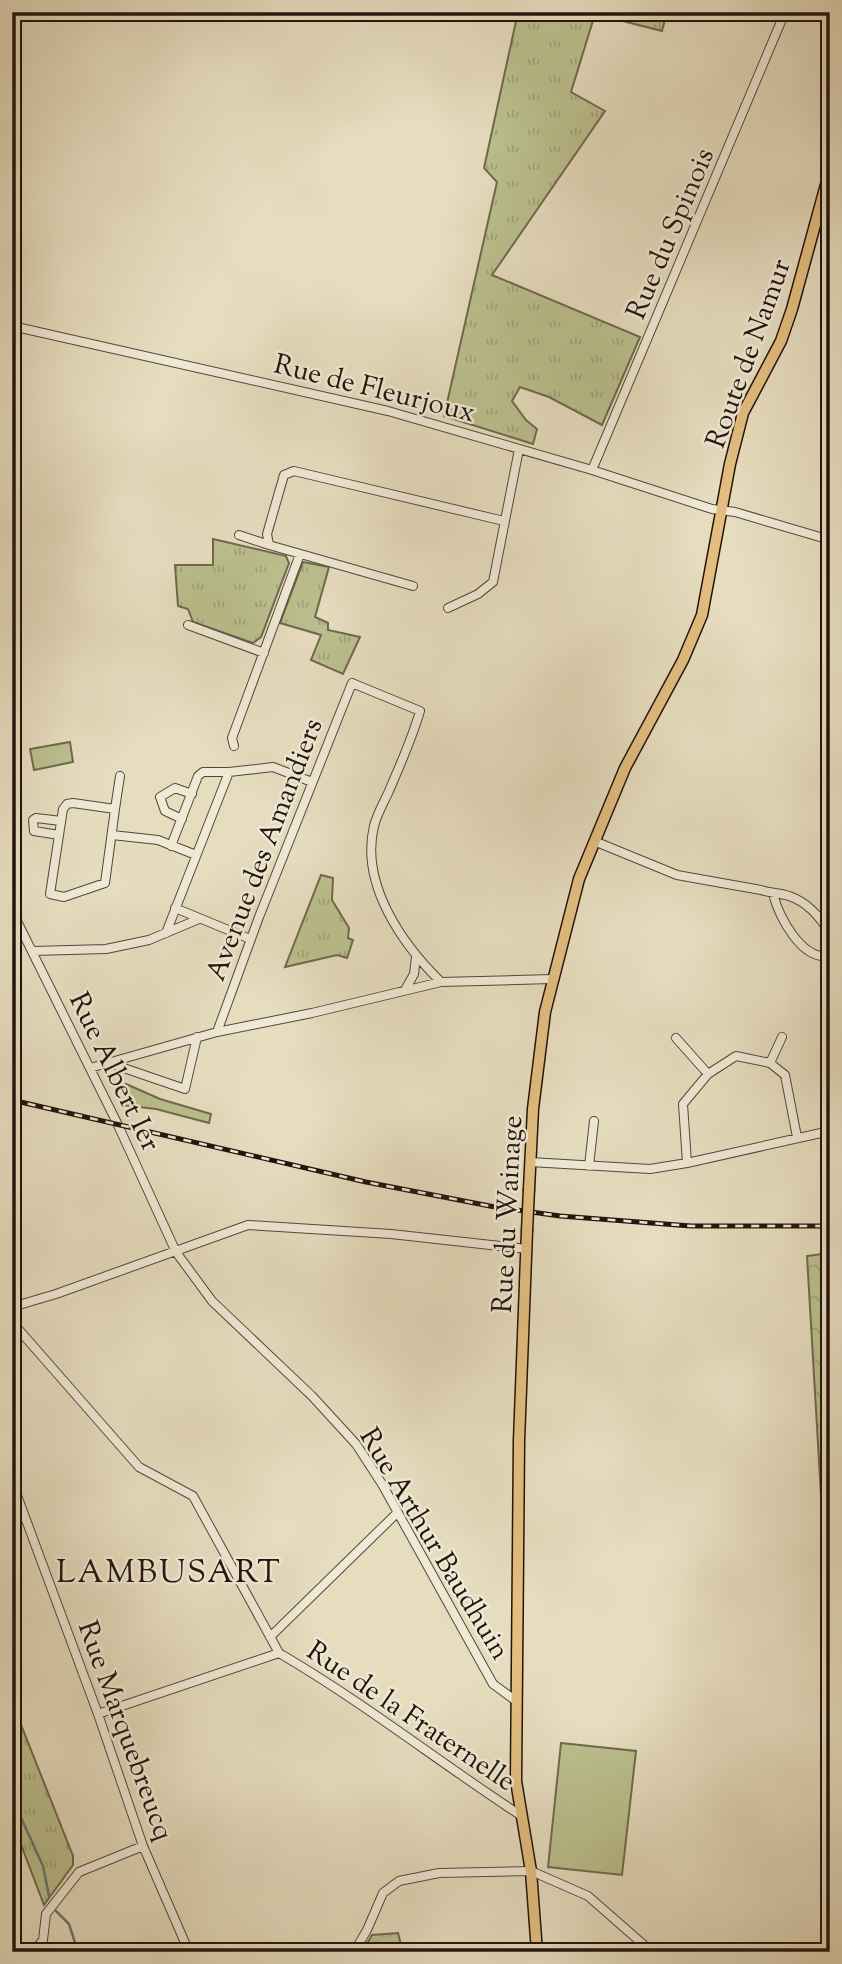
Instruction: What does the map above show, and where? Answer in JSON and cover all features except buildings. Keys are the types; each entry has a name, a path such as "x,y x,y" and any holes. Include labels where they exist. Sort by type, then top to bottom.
{"main road":[{"name":"Route de Namur","path":"722,511 743,413 785,330 830,170"},
{"name":"Rue du Wainage","path":"537,1952 531,1871 516,1781 516,1701 519,1441 527,1231 533,1110 545,1012 579,879 594,841 625,768 683,660 702,615 722,511"}],"street":[{"name":"Rue du Spinois","path":"593,470 785,12"},
{"name":"Rue de Fleurjoux","path":"12,326 388,411 593,470 722,511 735,512 828,537"},
{"path":"448,607 478,594 494,582 519,449"},
{"path":"269,545 267,534 284,475 294,471 504,521"},
{"path":"239,535 413,586"},
{"path":"234,746 232,738 300,554"},
{"path":"188,625 264,653"},
{"name":"Avenue des Amandiers","path":"217,1032 250,939 352,683 420,711 414,732 374,827 371,865 373,877 390,913 416,957"},
{"path":"172,846 198,776 203,772 273,767 313,782"},
{"path":"166,933 229,772"},
{"path":"115,809 70,803 64,809 50,894 60,898 104,883 120,776"},
{"path":"182,819 165,811 160,797 175,788 192,794"},
{"path":"59,835 34,831 33,820 36,818 61,821"},
{"path":"112,835 158,840 196,855"},
{"path":"594,841 677,874 786,895 817,915 830,934"},
{"path":"773,894 778,911 794,937 813,952 830,957"},
{"path":"175,908 250,939"},
{"name":"Rue Albert Ier","path":"12,911 90,1068 176,1252"},
{"path":"33,951 106,949 149,940 198,919"},
{"path":"416,957 441,982"},
{"path":"405,990 414,974 416,957"},
{"path":"90,1068 217,1032 312,1013 441,982 552,979"},
{"path":"108,1063 185,1089 197,1037"},
{"path":"770,1063 782,1037"},
{"path":"676,1038 708,1074"},
{"path":"687,1163 683,1104 708,1074 736,1056 770,1063 785,1075 797,1138"},
{"path":"589,1166 594,1121"},
{"path":"530,1162 650,1168 687,1163 830,1131"},
{"path":"12,1307 56,1294 248,1225 391,1234 527,1250"},
{"name":"Rue Arthur Baudhuin","path":"176,1252 212,1301 347,1433 371,1467 493,1684 516,1701"},
{"path":"12,1322 139,1467 193,1496 279,1653 98,1714"},
{"name":"Rue Marquebreucq","path":"12,1482 98,1714 143,1846 189,1952"},
{"path":"270,1637 397,1513"},
{"name":"Rue de la Fraternelle","path":"279,1653 363,1706 520,1815"},
{"path":"33,1952 43,1940 46,1914 79,1872 143,1846"},
{"path":"354,1952 383,1893 399,1881 439,1873 531,1871 588,1896 652,1952"}],"green space":[{"path":"518,12 667,12 662,31 595,14 571,92 605,111 492,275 640,337 602,425 549,397 520,387 512,401 526,420 537,429 533,444 444,416 497,182 484,168"},
{"path":"213,539 286,556 289,563 261,637 253,643 193,622 188,609 178,606 175,565 213,565"},
{"path":"303,562 329,567 315,617 328,623 328,630 360,637 343,674 311,660 321,635 280,623"},
{"path":"70,742 73,762 34,770 30,749"},
{"path":"321,875 333,878 332,900 349,928 348,938 353,940 347,958 337,955 285,967"},
{"path":"126,1084 160,1099 211,1114 209,1123 156,1109 121,1105"},
{"path":"830,1253 830,1495 821,1495 807,1256"},
{"path":"12,1702 73,1856 73,1865 44,1905 20,1842 12,1842"},
{"path":"561,1743 636,1751 622,1875 548,1867"},
{"path":"398,1933 403,1952 362,1952 372,1935"}],"waterway":[{"path":"12,1798 43,1866 49,1896"},
{"path":"56,1911 69,1924 78,1952"}],"railway":[{"path":"12,1100 366,1182 495,1207 560,1216 691,1226 830,1226"}],"district":[{"name":"LAMBUSART","path":"169,1571"}]}
